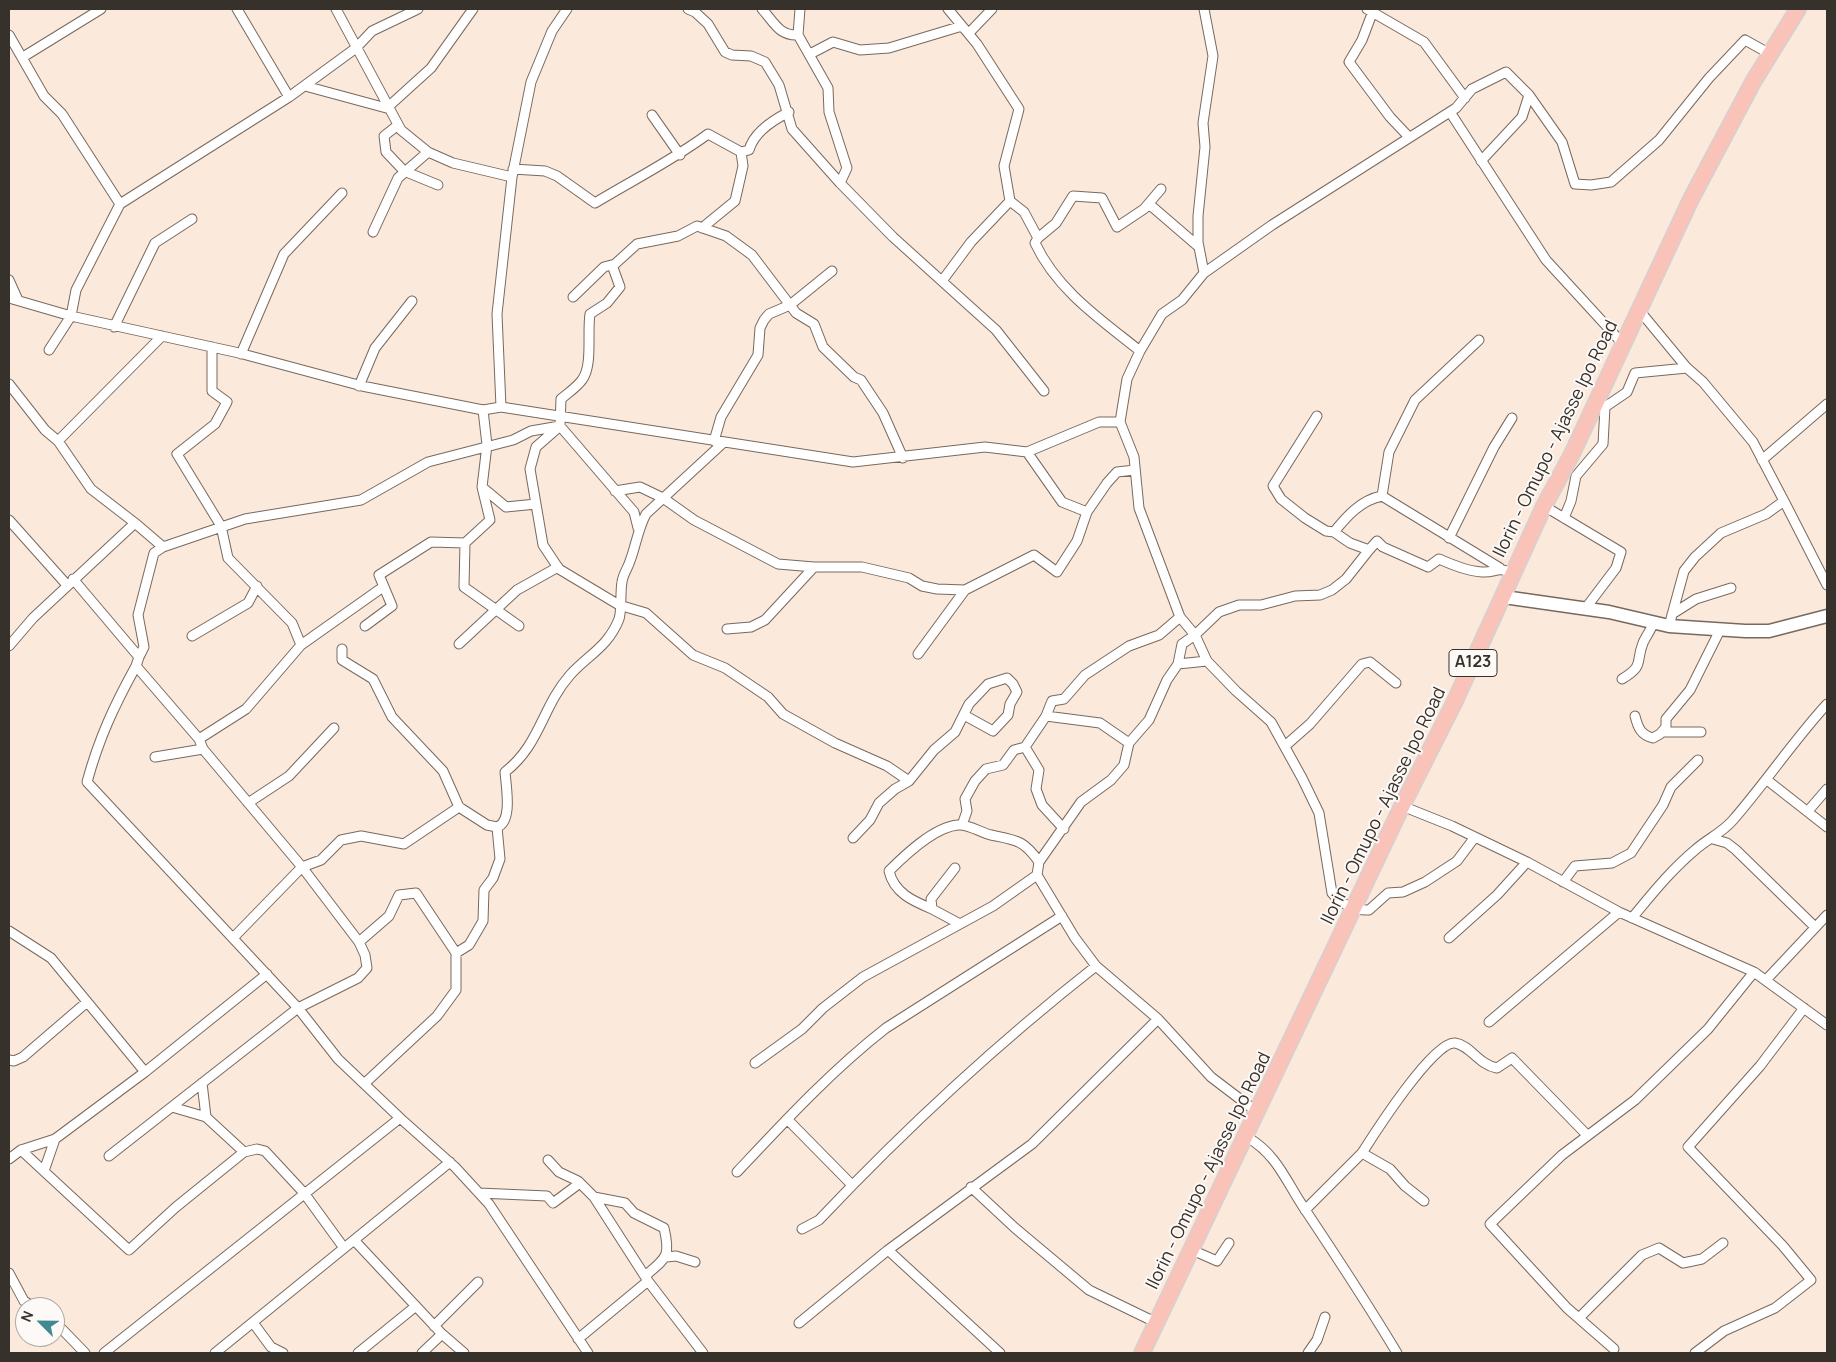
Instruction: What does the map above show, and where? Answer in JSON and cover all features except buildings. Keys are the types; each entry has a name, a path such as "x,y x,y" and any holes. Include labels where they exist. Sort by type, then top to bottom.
{"highway":[{"name":"Ilorin - Omupo - Ajasse Ipo Road","path":"1142,1353 1247,1137 1257,1112 1355,909 1402,806 1504,597 1506,570 1601,404 1623,344 1703,176 1770,54 1798,9"}],"street":[{"path":"23,57 100,9"},
{"path":"237,9 289,97"},
{"path":"336,9 401,130 428,152 453,163 512,173 545,171 558,176 595,203 642,174 680,155 708,134 741,152 749,150 757,135 775,119 788,112"},
{"path":"48,350 71,316 76,290 120,204 289,97 356,48 372,31 418,9"},
{"path":"389,108 431,68 473,9"},
{"path":"501,407 497,314 512,173 531,82 552,31 567,9"},
{"path":"688,9 695,12 708,24 725,52 732,55 751,56 765,62 780,85 792,129 840,183 893,237 996,330 1044,391"},
{"path":"762,9 780,31 790,36 798,35"},
{"path":"800,9 798,35 828,88 829,112 847,168 840,183"},
{"path":"948,9 969,34 1019,108 1004,166 1010,201 1024,212 1038,238"},
{"path":"969,34 992,9"},
{"path":"1204,9 1214,56 1203,123 1206,147 1199,203 1199,247 1204,273"},
{"path":"1408,136 1390,117 1349,62 1362,40 1370,10 1424,42 1465,98"},
{"path":"810,54 833,42 860,50 889,48 962,26"},
{"path":"9,35 44,96 62,114 120,204"},
{"path":"1475,837 1457,861 1425,882 1403,892 1388,893 1369,910 1355,909 1340,901 1332,893 1319,813 1285,746 1271,722 1236,691 1207,661 1195,636 1180,617 1140,508 1134,457 1120,422 1127,380 1140,351 1162,314 1182,300 1204,273 1272,225 1408,136 1450,112 1472,89 1506,72 1529,95 1562,142 1576,184 1591,185 1610,182 1659,140 1709,78 1745,40 1770,54"},
{"path":"305,86 389,108"},
{"path":"1481,160 1522,117 1529,95"},
{"path":"1450,112 1546,260 1623,344"},
{"path":"652,115 680,155"},
{"path":"398,125 384,136 386,152 404,171 438,185"},
{"path":"373,232 398,178 428,152"},
{"path":"702,228 735,200 743,166 741,152"},
{"path":"1140,351 1063,287 1041,256 1035,243 1038,238 1056,223 1073,196 1102,198 1117,227 1149,204 1161,189"},
{"path":"241,354 284,254 342,193"},
{"path":"942,281 980,231 1010,201"},
{"path":"1149,204 1199,247"},
{"path":"114,327 155,243 192,219"},
{"path":"573,297 604,267 612,265 637,244 678,236 697,226 726,236 752,255 796,313 814,324 823,347 854,377 861,380 883,413 903,458"},
{"path":"612,265 620,287 607,303 590,314 587,329 588,363 583,380 562,399 559,422 536,447 530,469 543,546 558,567 619,605 646,613 693,655 725,668 768,697 783,714 835,743 887,766 909,781"},
{"path":"714,441 721,417 758,355 760,328 764,320 769,314 790,305 832,271"},
{"path":"9,280 13,299 114,327 212,347 359,386 484,410 501,407 559,422 724,442 853,462 903,458 986,447 1027,452 1099,422 1120,422"},
{"path":"359,386 375,348 412,301"},
{"path":"1639,310 1687,368 1703,382 1753,442 1827,585"},
{"path":"58,441 162,336"},
{"path":"1382,496 1389,452 1415,400 1479,340"},
{"path":"212,347 212,390 227,402 215,424 177,454 222,526 228,558 292,623 301,644"},
{"path":"1564,518 1571,501 1576,476 1603,444 1601,404 1627,392 1635,373 1687,368"},
{"path":"9,384 45,430 58,441 91,489 163,547"},
{"path":"1762,460 1827,404"},
{"path":"365,626 392,606 379,575 431,542 465,542 490,520 482,487 487,445 484,410"},
{"path":"1318,416 1273,486 1280,499 1326,532 1334,532 1350,544 1369,550"},
{"path":"1449,538 1494,447 1512,418"},
{"path":"559,422 531,431 513,440 487,445 428,462 361,500 245,519 163,547 154,552 138,615 144,647 136,666 112,709 98,744 88,782 298,1008 338,1059 450,1162 490,1204 588,1353"},
{"path":"559,422 615,492 634,512 638,528"},
{"path":"342,649 342,660 373,679 392,717 443,771 459,807 487,825 501,826 507,818 505,772 528,750 557,692 570,675 605,645 620,616 619,605 622,580 630,560 638,528 646,514 724,442"},
{"path":"1027,452 1062,502 1087,512"},
{"path":"918,654 965,590 1034,555 1057,572 1078,541 1087,512 1117,472 1135,470"},
{"path":"482,487 506,507 536,504"},
{"path":"615,492 640,487 663,498 694,520 778,564 814,567 862,567 909,578 922,586 965,590"},
{"path":"1334,532 1350,513 1372,499 1382,496 1449,538 1506,570"},
{"path":"1671,620 1684,571 1695,557 1721,533 1766,514 1784,501"},
{"path":"1544,506 1621,552 1616,568 1585,609"},
{"path":"9,520 70,582 139,657"},
{"path":"9,646 33,618 135,523"},
{"path":"1257,1112 1211,1076 1158,1018 1111,981 1096,966 1037,875 1039,862 1064,829 1081,802 1118,774 1124,765 1129,743 1149,720 1167,680 1178,664 1182,644 1195,636 1219,612 1239,605 1261,605 1295,596 1320,595 1332,590 1346,579 1376,541 1383,547 1428,568 1439,559 1461,568 1484,572 1506,570"},
{"path":"465,542 464,587 519,626"},
{"path":"459,644 517,590 558,567"},
{"path":"727,629 751,627 765,620 814,567"},
{"path":"192,636 248,603 257,586"},
{"path":"200,739 246,709 301,644 383,587"},
{"path":"1671,620 1696,599 1731,588"},
{"path":"1504,597 1654,622 1671,620 1720,630 1769,631 1827,616"},
{"path":"962,825 967,811 965,799 975,781 986,768 1003,765 1014,750 1025,747 1046,716 1052,701 1064,699 1084,674 1129,646 1159,635 1180,617"},
{"path":"1622,680 1634,672 1641,656 1643,642 1654,622"},
{"path":"1635,716 1638,728 1645,736 1653,738 1662,732 1666,727 1666,719 1690,690 1720,630"},
{"path":"1178,664 1207,661"},
{"path":"1285,746 1310,724 1362,664 1370,662 1396,683"},
{"path":"109,1156 298,1008 340,988 365,973 367,961 359,942 302,867 203,749 200,739 136,666"},
{"path":"853,838 870,820 879,803 895,789 909,781 934,750 955,732 964,715 970,704 988,684 1006,678 1013,684 1017,692 1010,704 1008,715 993,731 964,715"},
{"path":"1632,918 1660,884 1696,849 1713,839 1733,820 1767,780 1812,720 1827,705"},
{"path":"1046,716 1100,724 1129,743"},
{"path":"248,803 288,776 334,728"},
{"path":"1662,732 1701,732"},
{"path":"1025,747 1039,770 1036,789 1042,805 1064,829"},
{"path":"155,757 203,749"},
{"path":"1563,882 1575,866 1612,863 1631,853 1663,805 1671,787 1698,760"},
{"path":"1767,780 1827,827"},
{"path":"1808,811 1827,789"},
{"path":"1402,806 1475,837 1527,862 1619,912 1754,972 1827,1025"},
{"path":"233,938 302,867 321,860 335,845 347,837 368,837 404,844 459,807"},
{"path":"960,924 906,898 892,881 890,871 914,846 944,830 962,825 978,832 1023,842 1039,862"},
{"path":"456,953 469,945 484,921 484,890 493,878 500,859 497,827"},
{"path":"1713,839 1727,843 1736,850 1814,927"},
{"path":"1449,938 1497,895 1527,862"},
{"path":"932,909 931,899 955,868"},
{"path":"755,1063 802,1029 824,1008 863,977 993,906 1037,875"},
{"path":"359,942 389,916 399,895 416,893 456,953 456,990 437,1016 364,1084"},
{"path":"1489,1022 1619,912"},
{"path":"1766,980 1827,915"},
{"path":"737,1172 838,1067 886,1028 1062,916"},
{"path":"9,931 51,958 145,1072"},
{"path":"802,1229 819,1220 852,1185 962,1081 1055,999 1096,966"},
{"path":"1614,1352 1512,1250 1490,1224 1562,1155 1635,1100 1708,1029 1754,972"},
{"path":"9,1159 21,1150 55,1139 145,1072 266,974"},
{"path":"9,1060 14,1061 23,1057 87,1002"},
{"path":"1695,1353 1724,1331 1775,1308 1811,1280 1783,1246 1688,1147 1760,1066 1804,1008"},
{"path":"799,1323 888,1250 971,1187 1032,1144 1158,1018"},
{"path":"1305,1210 1362,1153 1392,1108 1427,1062 1443,1046 1451,1042 1462,1045 1490,1066 1497,1068 1512,1058 1587,1135"},
{"path":"202,1083 206,1117"},
{"path":"172,1107 206,1117 244,1152"},
{"path":"104,1353 400,1118"},
{"path":"787,1119 852,1185"},
{"path":"1247,1137 1262,1146 1272,1156 1305,1210 1356,1284 1397,1353"},
{"path":"44,1171 55,1139"},
{"path":"21,1150 129,1250 176,1207 244,1152 257,1149 264,1151 304,1193 344,1248"},
{"path":"1362,1153 1390,1169 1405,1186 1424,1201"},
{"path":"548,1160 560,1172 580,1183 594,1197 646,1279 703,1353"},
{"path":"215,1353 254,1324 450,1162"},
{"path":"480,1193 548,1196 553,1203 580,1183"},
{"path":"971,1187 1015,1228 1089,1290 1157,1323"},
{"path":"578,1339 646,1279 666,1257 669,1250 664,1228 634,1213 625,1204 594,1197"},
{"path":"354,1240 434,1326 464,1353"},
{"path":"1192,1250 1216,1261 1229,1243"},
{"path":"1579,1318 1642,1255 1650,1250 1658,1248 1683,1263 1702,1259 1723,1243"},
{"path":"888,1250 1000,1353"},
{"path":"666,1257 676,1256 695,1262"},
{"path":"9,1272 22,1297"},
{"path":"434,1326 478,1282"},
{"path":"361,1352 416,1306"},
{"path":"1308,1353 1317,1340 1325,1317"},
{"path":"254,1324 271,1347 283,1353"},
{"path":"65,1332 85,1353"},
{"path":"422,1353 442,1334"}]}
